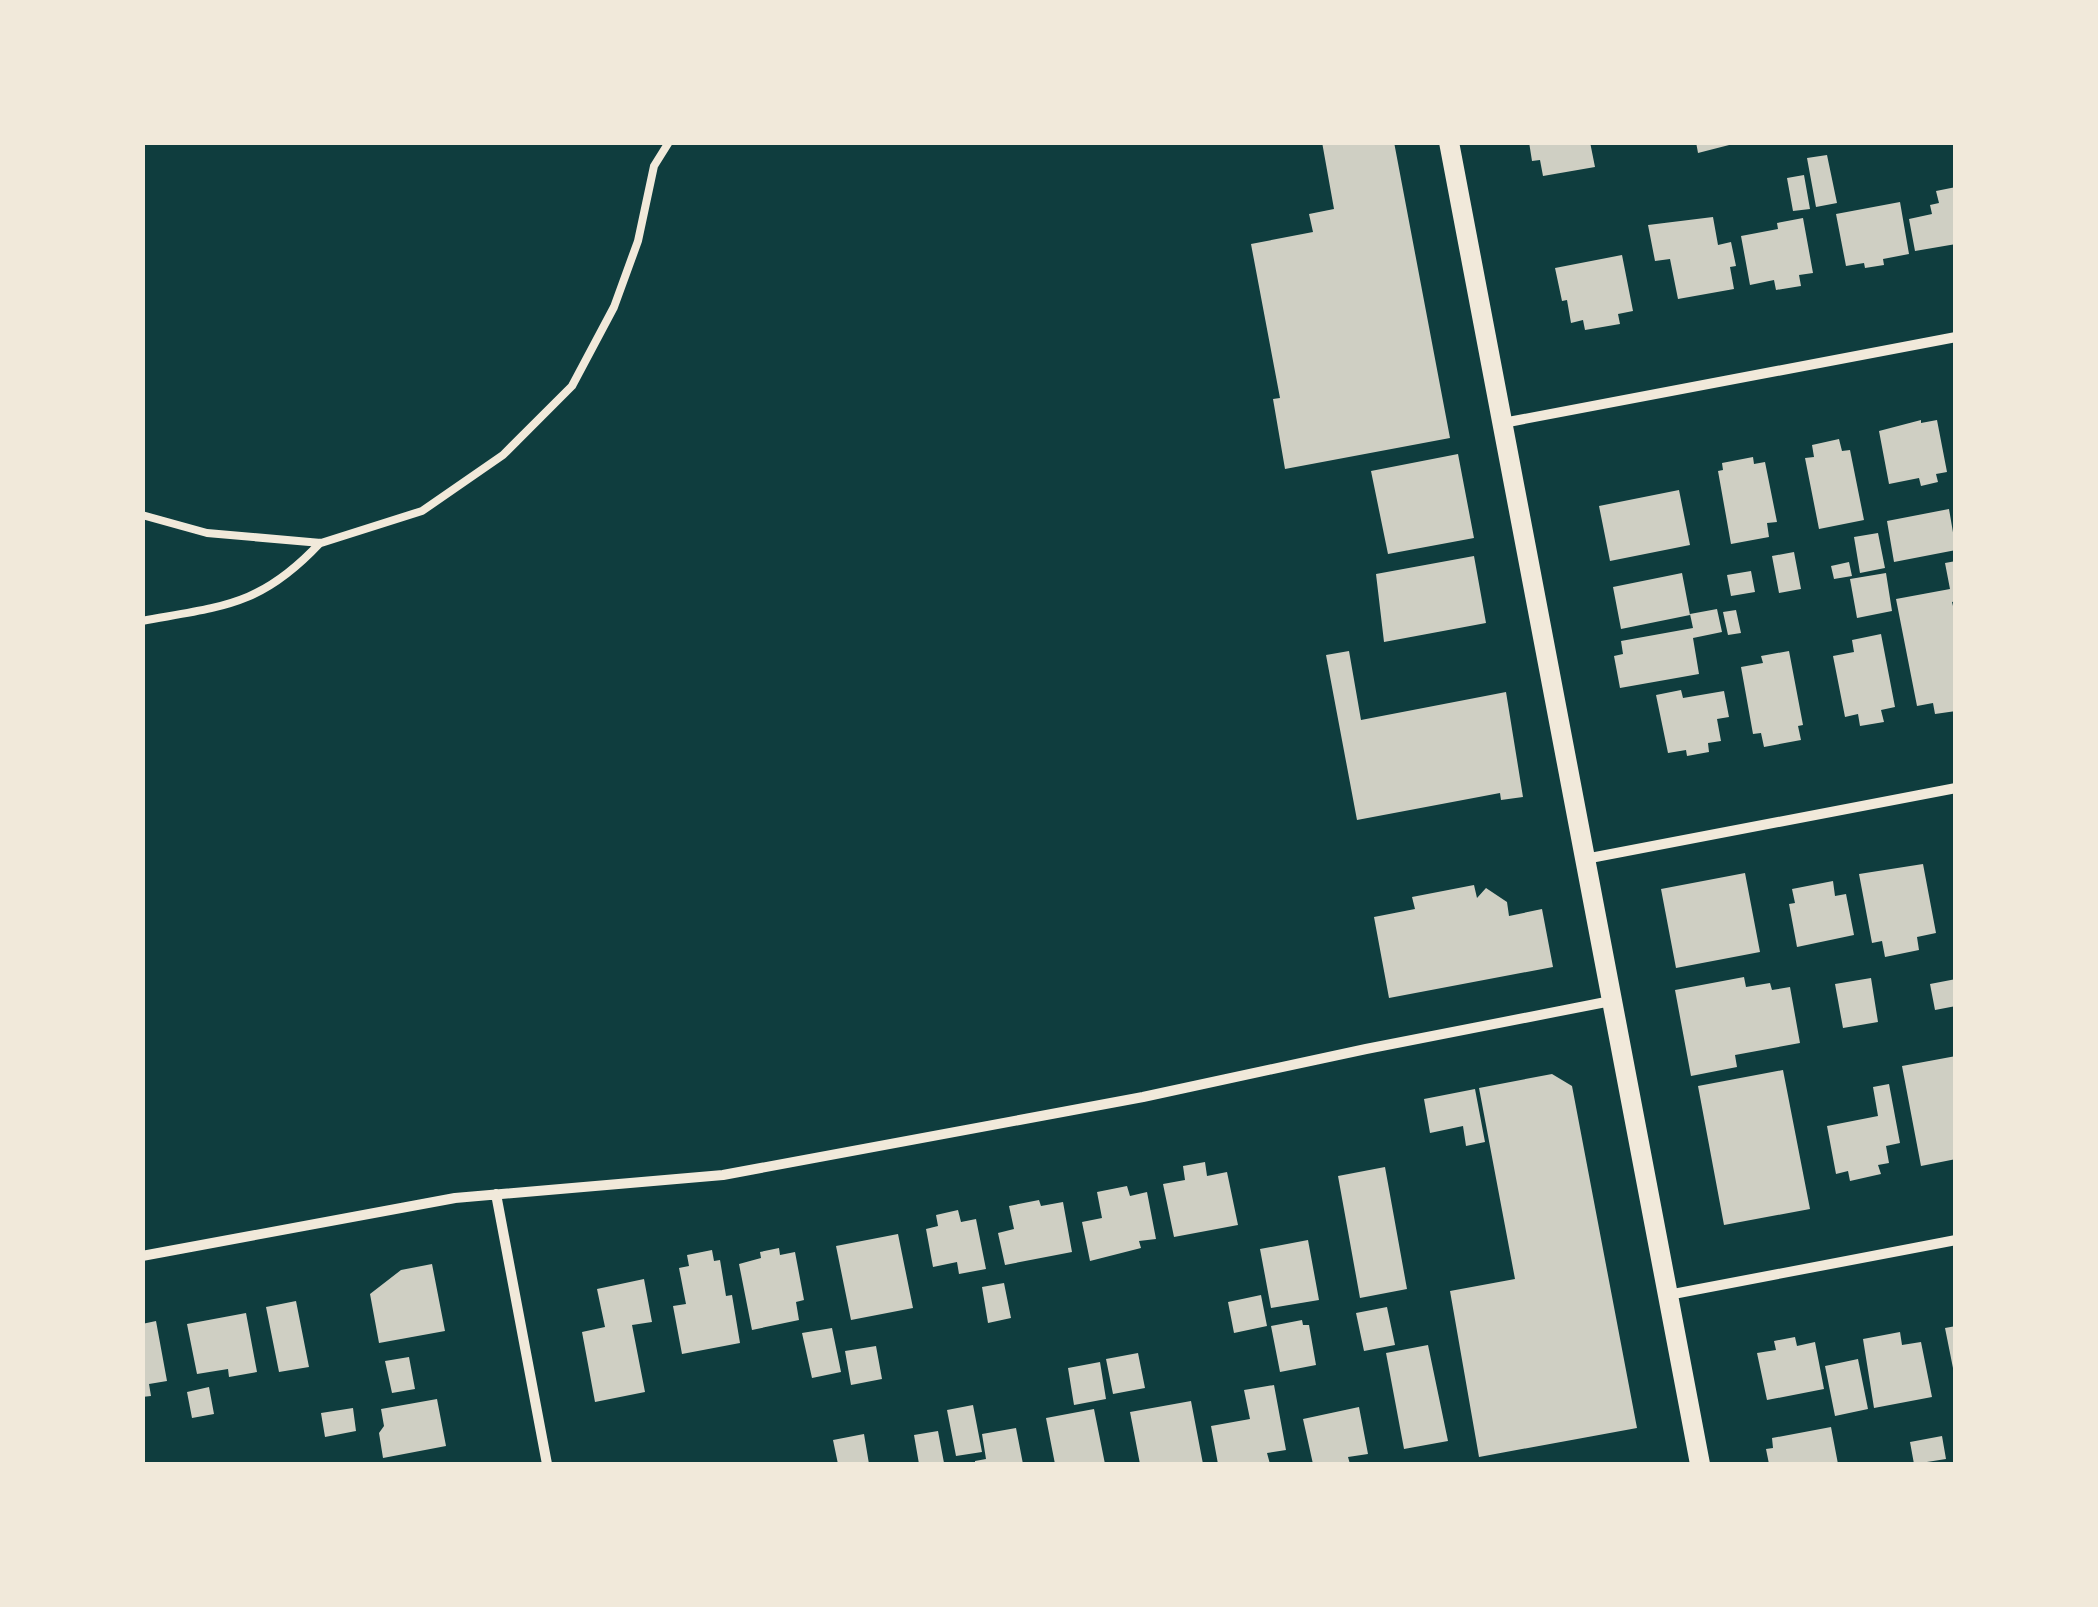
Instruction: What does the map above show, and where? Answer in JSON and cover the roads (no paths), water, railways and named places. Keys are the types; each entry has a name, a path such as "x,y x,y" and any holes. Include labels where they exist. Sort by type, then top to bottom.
{"main road":[{"path":"1449,142 1700,1464"}],"street":[{"path":"1503,423 1956,337"},
{"path":"1585,858 1956,788"},
{"path":"142,1256 455,1198 723,1175 1142,1098 1612,1001"},
{"path":"496,1194 546,1464"},
{"path":"1668,1295 1956,1240"}],"lane":[{"path":"142,515 207,532 321,542 422,511 503,455 572,386 614,307 638,241 654,166 670,142"},
{"path":"142,621 242,602 292,574 321,542"}]}
